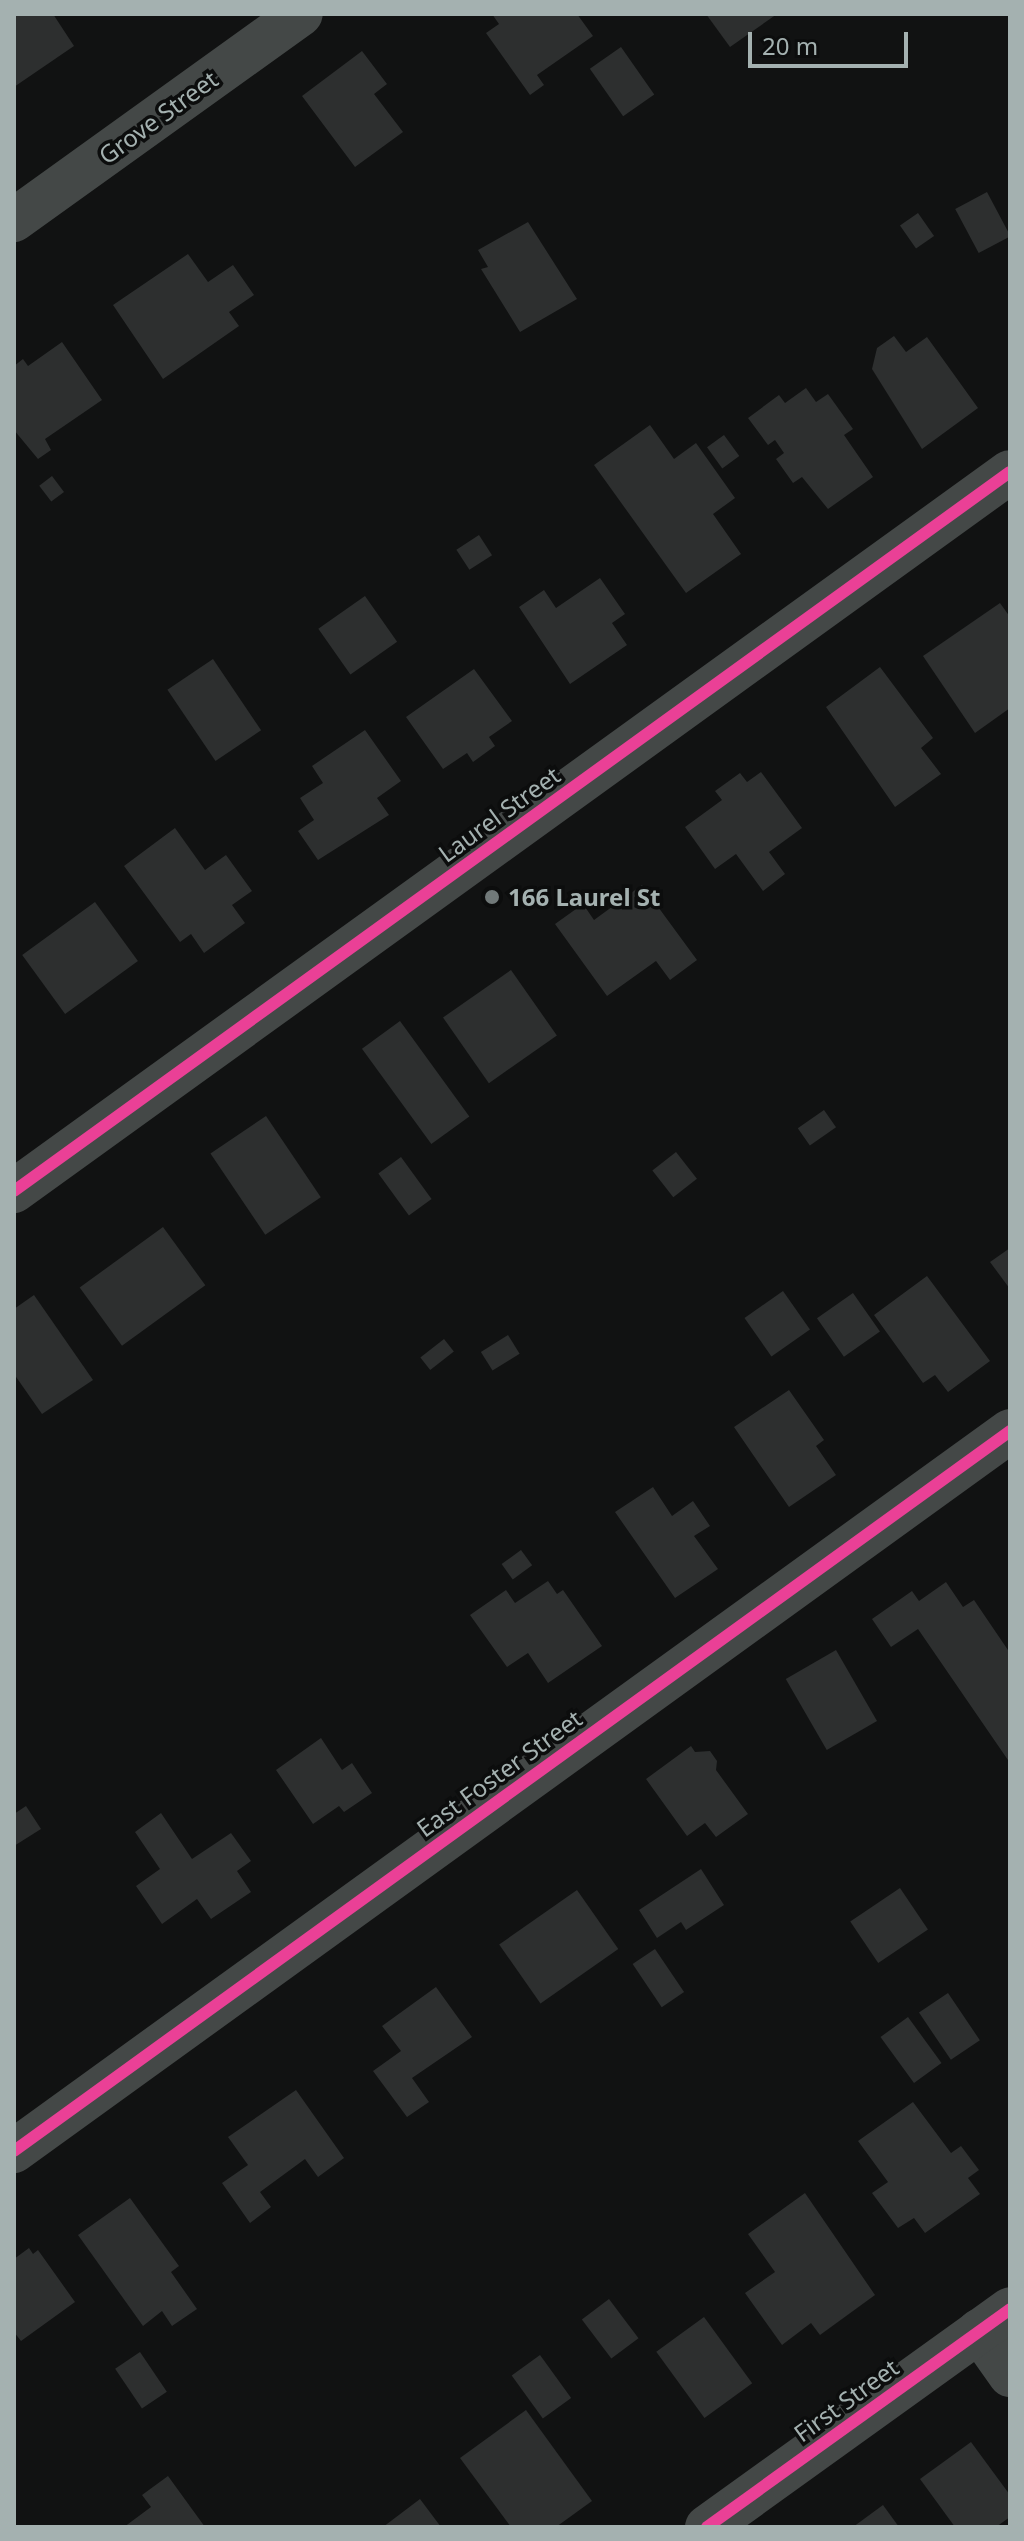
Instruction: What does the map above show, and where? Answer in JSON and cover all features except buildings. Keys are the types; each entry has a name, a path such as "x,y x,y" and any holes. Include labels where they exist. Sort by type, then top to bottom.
{"street":[{"name":"Grove Street","path":"14,220 301,14"},
{"name":"Laurel Street","path":"14,1191 1010,472"},
{"name":"East Foster Street","path":"14,2151 1010,1431"},
{"path":"994,2320 1010,2375"},
{"name":"First Street","path":"707,2527 994,2320"}],"cycle path":[{"path":"14,1191 1010,472"},
{"path":"14,2151 1010,1431"},
{"path":"707,2527 1010,2309"}],"place":[{"name":"166 Laurel St","path":"492,897"}]}
